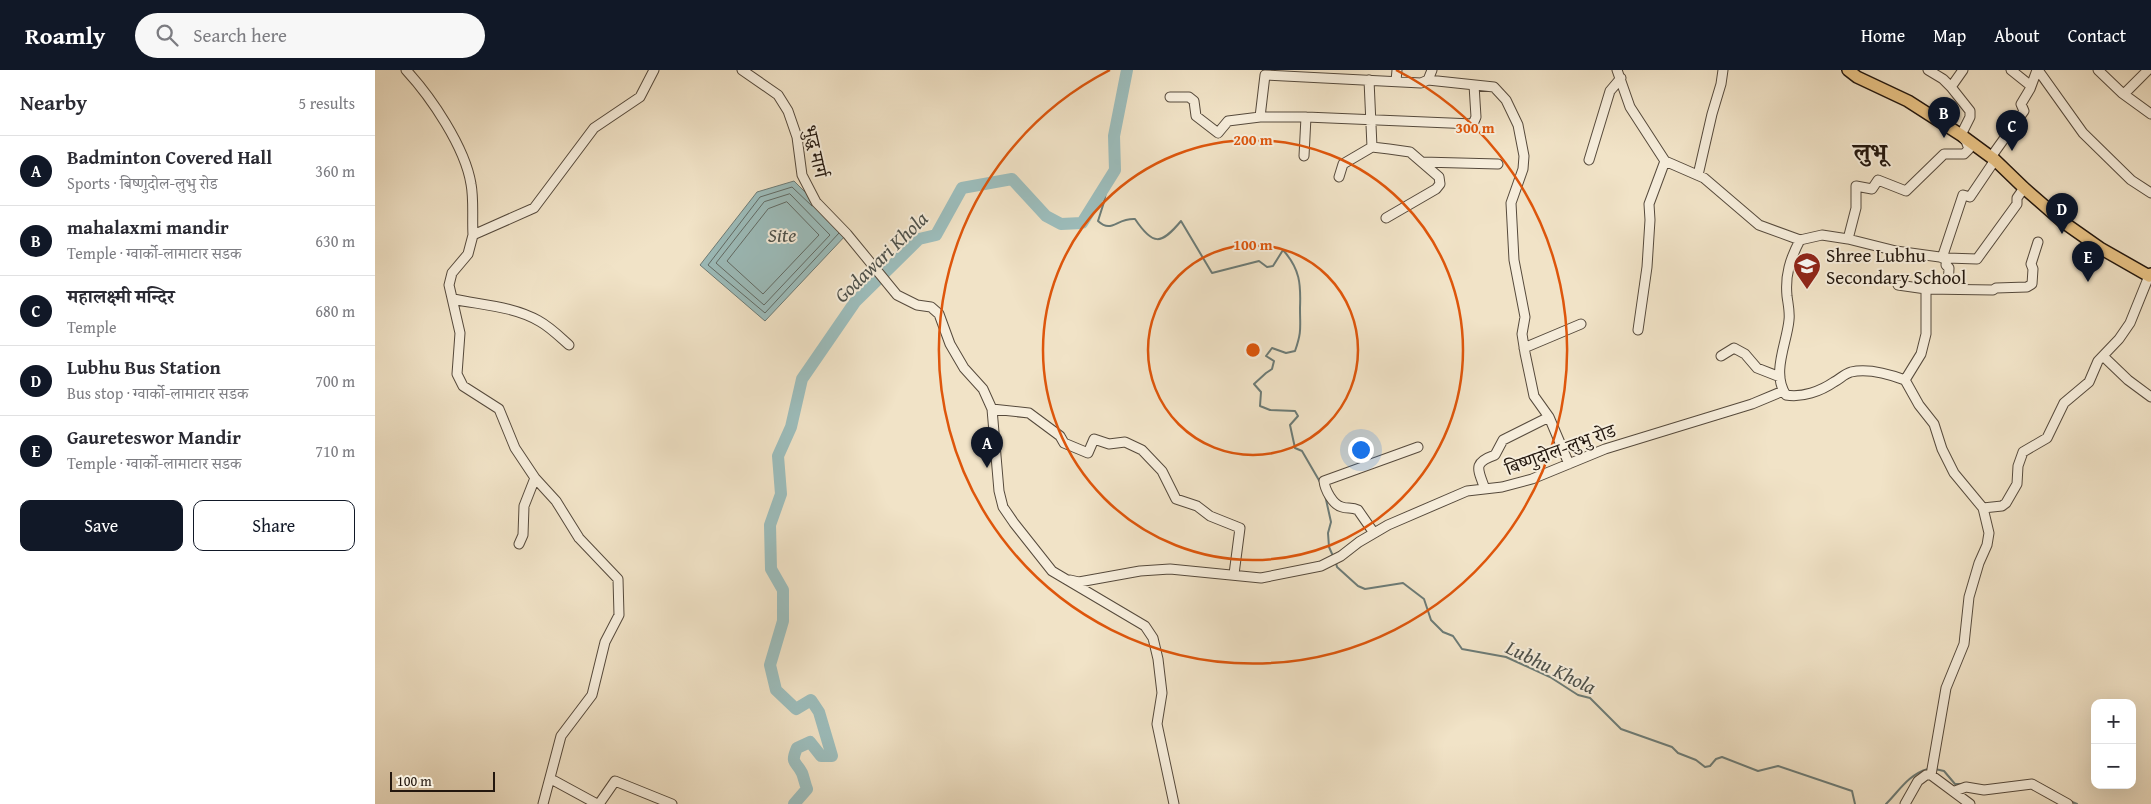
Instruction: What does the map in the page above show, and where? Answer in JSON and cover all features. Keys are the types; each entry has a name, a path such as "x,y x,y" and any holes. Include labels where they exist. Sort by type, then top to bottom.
{"main road":[{"path":"1848,70 1874,86 1915,105 1961,135 1993,158 2023,188 2063,222 2099,248 2150,275"}],"street":[{"path":"406,70 415,79 444,122 460,152 471,184 473,235 468,254 452,273 449,285 460,333 457,374 463,386 499,409 515,448 535,478 556,501 579,538 617,580 619,615 605,642 592,695 561,736 543,804"},
{"path":"473,235 534,208 594,128 640,97 654,70"},
{"name":"भुद्ध मार्ग","path":"743,70 777,95 793,122 802,175 808,190 816,202 855,244 896,294 917,305 931,307 939,314 951,344 964,368 983,389 992,409"},
{"path":"1396,81 1397,70"},
{"path":"1428,80 1431,70"},
{"path":"1698,175 1723,70"},
{"path":"1848,239 1856,208 1856,186 1872,189 1878,180 1906,191 1944,154 1964,154 1969,148 1961,135 1970,117 1970,112 1951,86 1929,70"},
{"path":"1951,86 1963,70"},
{"path":"2011,70 2031,86"},
{"path":"1947,289 1949,268 1946,265 1945,258 1963,195 1970,197 2024,111 2021,104 2038,70"},
{"path":"2038,70 2083,132 2131,180 2151,193"},
{"path":"2099,70 2125,94 2151,114"},
{"path":"2125,94 2148,70"},
{"path":"1260,117 1265,73 1342,74 1369,80 1421,83 1428,80 1494,87 1506,100 1517,125 1524,156 1523,169 1511,203 1514,260 1525,317 1522,334 1524,348 1535,396 1549,417 1569,464"},
{"path":"1589,160 1610,91 1619,74"},
{"path":"1619,74 1630,107 1665,161 1704,178 1759,225 1800,240 1823,235 1848,239 1896,252 1977,260 2017,204 2017,198 2023,188"},
{"path":"1369,80 1372,147"},
{"path":"1170,97 1189,97 1194,101 1196,116 1218,133 1228,121 1260,117 1306,117 1473,124 1476,117 1474,85"},
{"path":"1305,156 1306,117"},
{"path":"1339,178 1343,164 1372,147 1411,152 1439,177 1440,184 1436,189 1386,218"},
{"path":"1638,330 1647,267 1650,220 1649,204 1665,161"},
{"path":"1422,162 1497,164"},
{"path":"1800,240 1790,258 1788,271 1787,294 1790,317 1780,363 1783,391 1786,395 1797,398 1834,383 1852,372 1887,373 1905,380 1919,405 1934,424 1942,449 1954,473 1983,508 1989,538 1969,597 1964,644 1946,688 1931,770 1918,781 1905,804"},
{"path":"1898,285 1926,289 1993,290 1996,288 2027,287 2032,284 2033,269 2031,264 2038,242"},
{"path":"1983,508 2006,504 2017,484 2018,466 2023,452 2047,438 2064,403 2089,382 2103,356 2119,340 2130,323 2150,275"},
{"path":"1905,380 1921,354 1926,334 1926,289"},
{"path":"453,299 500,307 539,321 569,345"},
{"path":"1524,348 1581,324"},
{"path":"1721,356 1734,348 1740,350 1757,368 1781,377"},
{"path":"2103,356 2128,380 2151,397"},
{"name":"बिष्णुदोल-लुभु रोड","path":"1067,579 1079,582 1140,571 1170,569 1261,578 1321,566 1341,556 1388,525 1467,491 1502,487 1532,479 1605,448 1752,404 1783,391"},
{"path":"1174,804 1157,724 1162,693 1153,638 1145,626 1051,570 1003,507 995,451 992,409 1029,413 1060,436 1064,443 1088,453 1094,439 1109,444 1125,442 1142,450 1162,470 1176,499 1197,506 1210,516 1240,528 1234,574"},
{"path":"1485,489 1478,470 1478,464 1495,455 1503,440 1549,417"},
{"path":"1374,533 1358,510 1336,505 1324,481 1418,447"},
{"path":"519,544 523,535 524,506 535,478"},
{"path":"1931,770 1970,804"},
{"path":"551,779 598,804 615,781 672,804"},
{"path":"1955,791 1966,787 1984,790 2032,784 2068,804"}],"water":[{"name":"Site","path":"794,181 847,234 765,321 700,265 757,192"}],"waterway":[{"name":"Godawari Khola","path":"794,804 807,789 802,773 794,760 797,748 810,742 821,756 832,756 819,712 811,700 796,709 776,690 770,665 783,621 783,590 771,569 770,525 781,494 778,456 791,427 802,379 855,302 919,239 936,235 962,188 1012,179 1046,216 1061,224 1082,223 1115,170 1114,136 1127,70"},
{"name":"Lubhu Khola","path":"1107,187 1098,221 1103,225 1111,226 1129,219 1135,219 1147,234 1157,239 1168,235 1181,221 1212,273 1259,261 1267,267 1273,266 1283,250 1289,257 1296,270 1300,284 1299,339 1295,351 1286,353 1272,348 1266,356 1274,361 1272,369 1254,384 1261,392 1260,406 1270,410 1295,411 1298,416 1290,425 1295,448 1302,451 1320,482"},
{"name":"Lubhu Khola","path":"1325,495 1331,522 1328,533 1329,547 1333,556"},
{"name":"Lubhu Khola","path":"1336,563 1337,567 1358,586 1365,589 1403,583 1424,599 1431,620 1443,632 1453,636 1462,649 1506,657 1550,677 1578,695 1590,698 1621,729 1672,747 1678,753 1696,760 1705,767 1710,766 1716,759 1722,757 1758,771 1778,766 1852,791 1855,804"},
{"name":"Lubhu Khola","path":"1886,804 1910,779 1921,771 1928,769"},
{"name":"Lubhu Khola","path":"1935,769 1944,771 1955,784 1961,784"},
{"name":"Lubhu Khola","path":"2038,783 2055,792"},
{"name":"Lubhu Khola","path":"2070,801 2077,804"}],"place":[{"name":"mahalaxmi mandir","path":"1944,138"},
{"name":"महालक्ष्मी मन्दिर","path":"2012,151"},
{"name":"Lubhu Bus Station","path":"2062,234"},
{"name":"Gaureteswor Mandir","path":"2088,282"},
{"name":"Shree Lubhu Secondary School","path":"1807,290"},
{"name":"Badminton Covered Hall","path":"987,468"}],"district":[{"name":"लुभू","path":"1870,152"}]}
